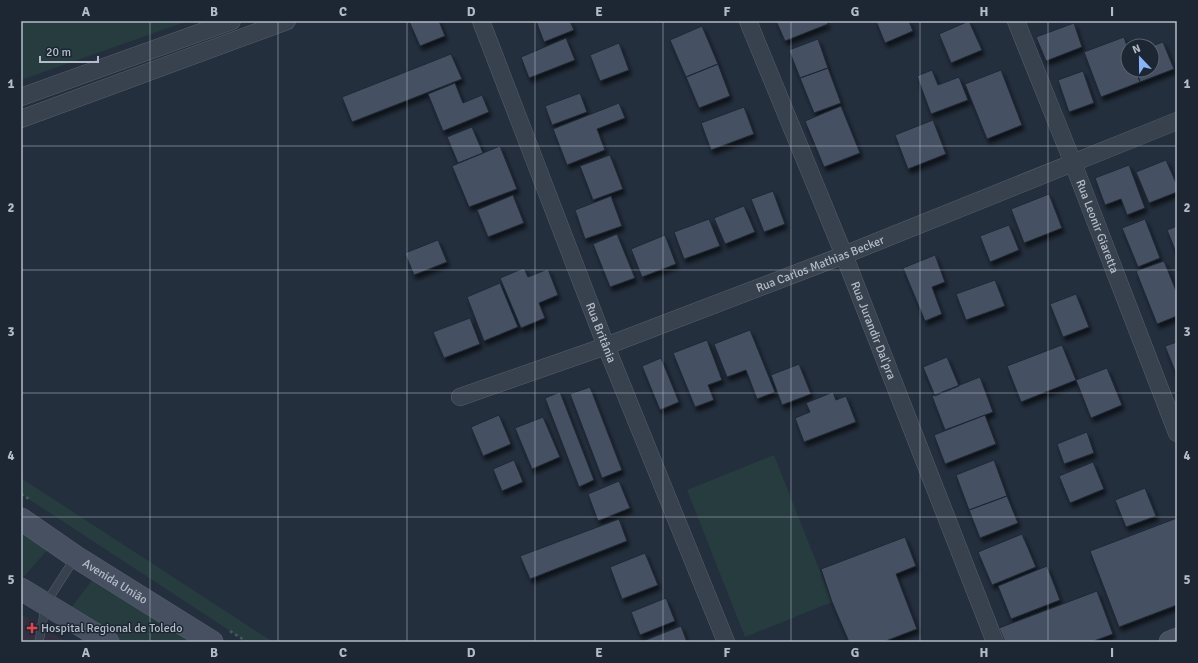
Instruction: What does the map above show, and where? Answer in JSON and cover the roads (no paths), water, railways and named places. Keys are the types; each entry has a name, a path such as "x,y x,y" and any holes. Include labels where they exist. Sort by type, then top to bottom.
{"street":[{"path":"21,97 232,21"},
{"path":"21,119 286,21"},
{"name":"Rua Britânia","path":"480,21 606,346 726,642"},
{"name":"Rua Jurandir Dal'pra","path":"748,21 844,255 995,642"},
{"name":"Rua Leonir Giaretta","path":"1016,21 1073,163 1177,433"},
{"name":"Rua Carlos Mathias Becker","path":"460,397 606,346 844,255 1177,121"},
{"name":"Avenida União","path":"21,519 76,557 212,642"},
{"path":"21,589 108,642"},
{"path":"1170,642 1177,640"}],"lane":[{"path":"39,642 46,603 76,557"}],"place":[{"name":"Hospital Regional de Toledo","path":"32,628"}]}
